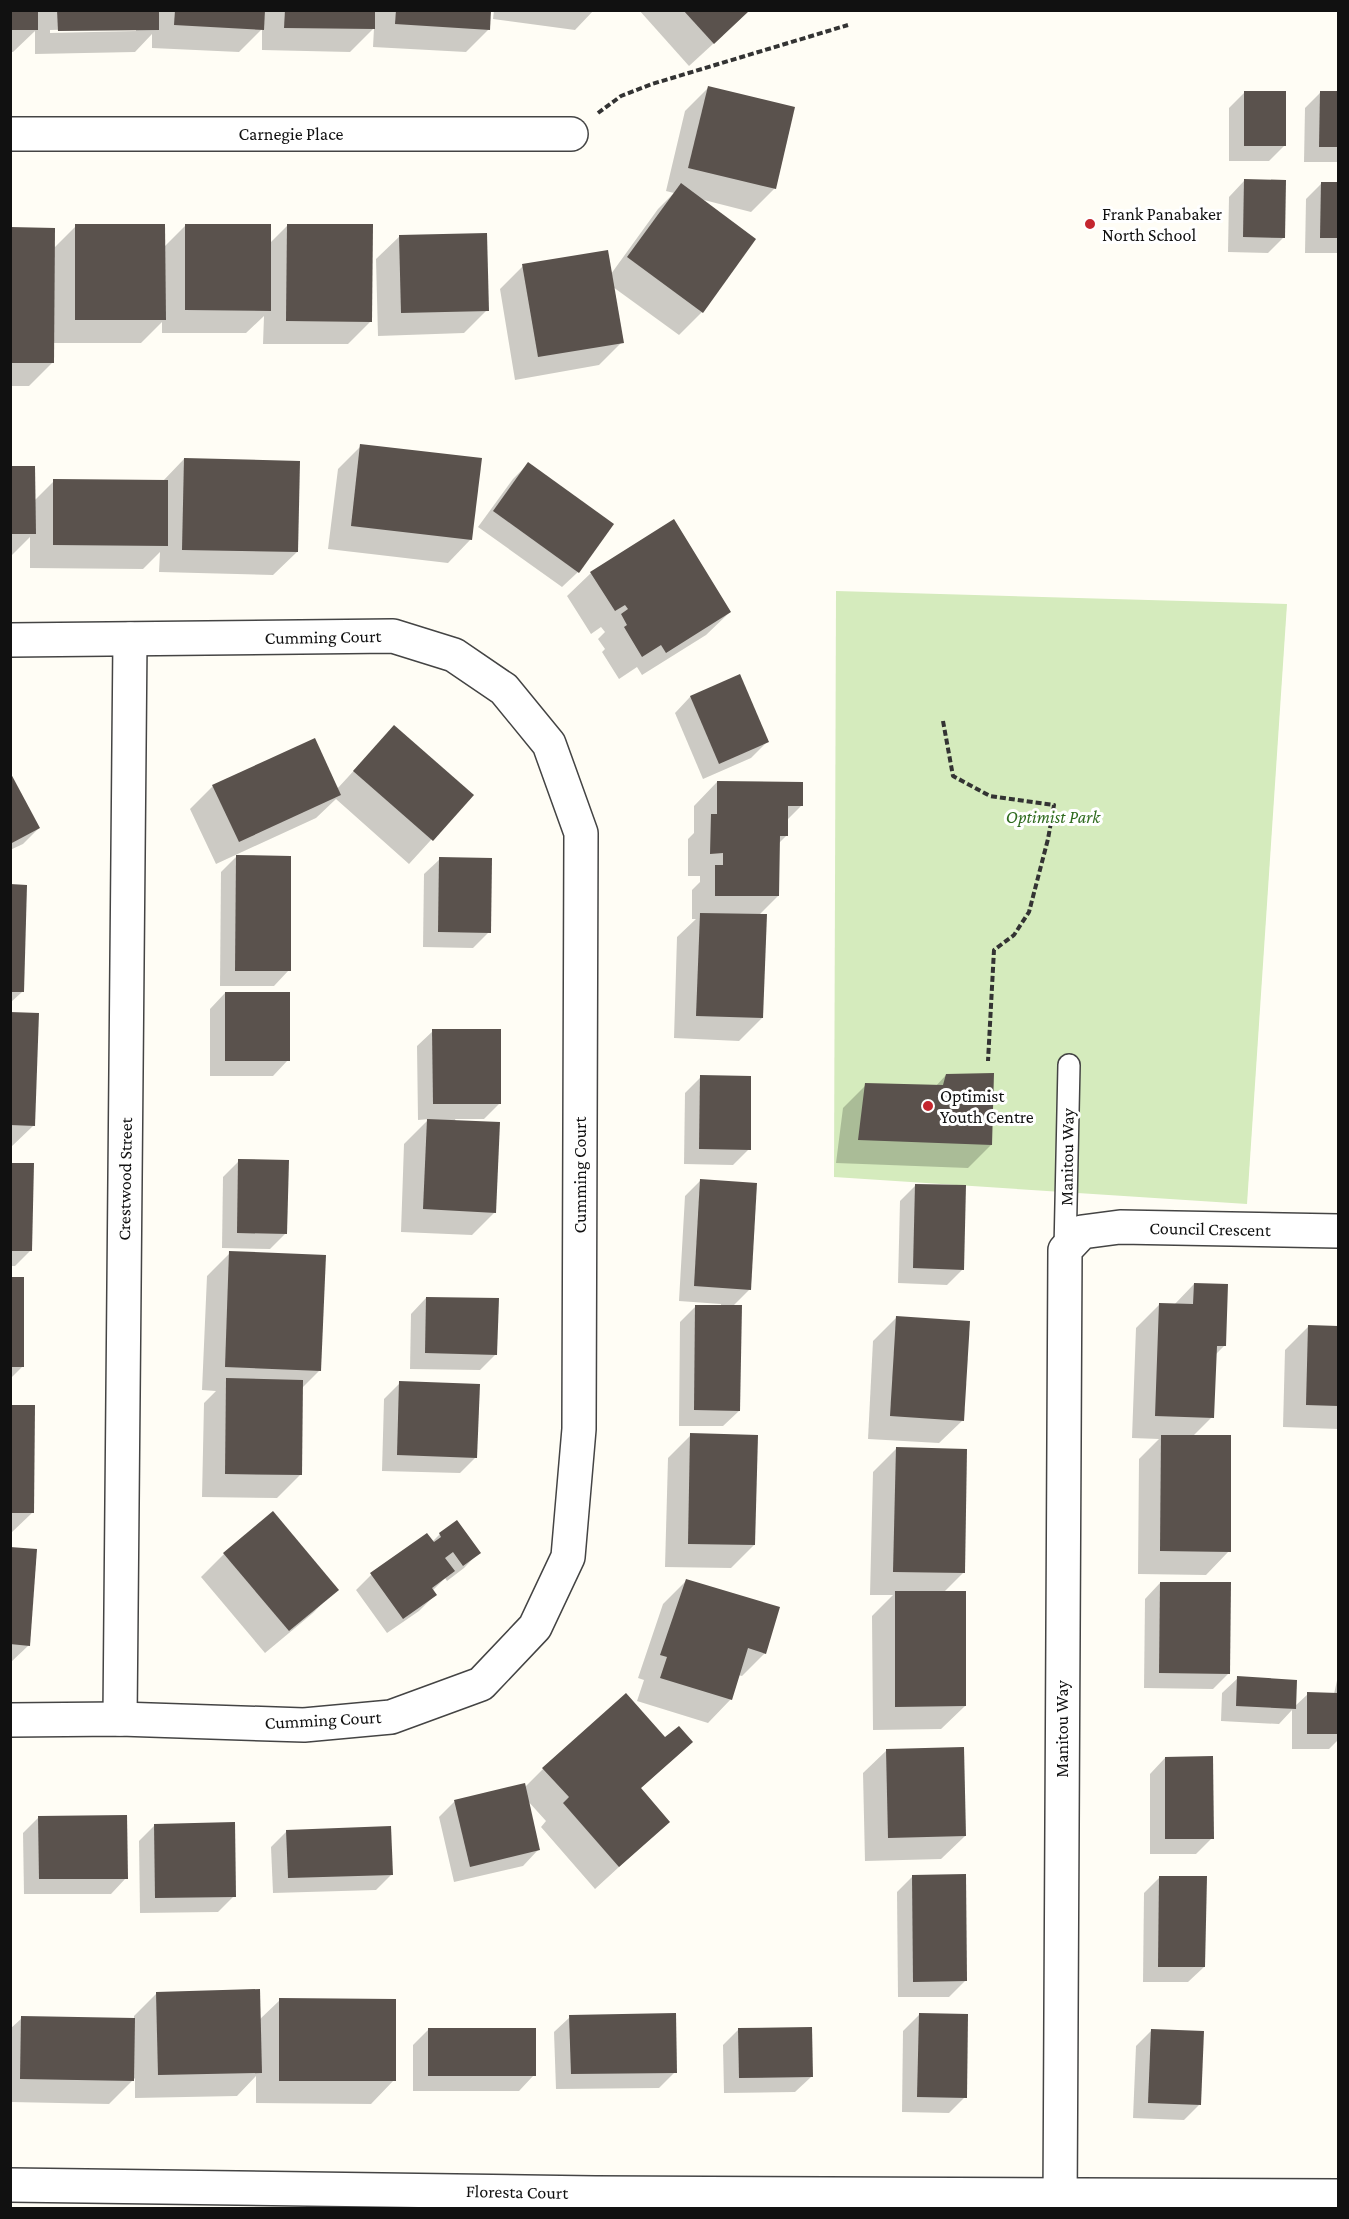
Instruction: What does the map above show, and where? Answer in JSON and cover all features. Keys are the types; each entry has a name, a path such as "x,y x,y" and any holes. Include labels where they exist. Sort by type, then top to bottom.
{"street":[{"name":"Carnegie Place","path":"10,134 570,134"},
{"name":"Cumming Court","path":"10,640 393,636 454,655 504,689 549,744 582,833 579,1429 568,1557 535,1627 481,1684 391,1717 304,1725 120,1719 10,1720"},
{"name":"Crestwood Street","path":"120,1719 130,639"},
{"name":"Council Crescent","path":"1074,1241 1120,1227 1338,1231"},
{"name":"Manitou Way","path":"1060,2202 1074,1241"},
{"name":"Floresta Court","path":"10,2185 128,2198 1060,2202 1338,2196"}],"lane":[{"name":"Manitou Way","path":"1069,1065 1074,1241"}],"path":[{"path":"570,134 621,96 652,84 848,25"},
{"path":"943,721 953,776 990,796 1054,805 1048,839 1029,912 1014,935 994,950 988,1061"}],"green space":[{"name":"Optimist Park","path":"836,591 1287,604 1247,1204 834,1177"}],"building":[{"path":"10,10 38,10 38,30 10,30"},
{"path":"57,10 159,10 159,30 58,31"},
{"path":"175,10 265,10 264,30 174,25"},
{"path":"285,10 375,10 375,29 284,28"},
{"path":"396,10 491,10 490,30 395,24"},
{"path":"683,10 750,10 714,44"},
{"path":"708,86 795,107 776,189 688,168"},
{"path":"1244,91 1286,91 1286,146 1244,146"},
{"path":"1320,91 1338,91 1338,147 1319,147"},
{"path":"1244,179 1286,180 1285,238 1243,237"},
{"path":"1321,182 1338,182 1338,238 1320,238"},
{"path":"681,183 756,239 703,313 627,257"},
{"path":"75,224 165,224 166,320 75,320"},
{"path":"185,224 271,224 271,311 185,310"},
{"path":"287,224 373,224 372,322 286,321"},
{"path":"10,227 55,228 54,363 10,363"},
{"path":"487,233 489,311 401,313 399,235"},
{"path":"608,250 624,343 538,357 522,264"},
{"path":"360,444 482,458 472,540 351,526"},
{"path":"184,458 300,461 298,552 182,550"},
{"path":"528,462 614,524 579,573 493,511"},
{"path":"10,466 35,466 36,534 10,534"},
{"path":"53,479 168,480 168,546 53,545"},
{"path":"674,519 731,612 666,653 661,645 642,657 624,627 627,625 621,614 628,609 625,605 615,611 590,572"},
{"path":"740,674 769,742 719,764 690,696"},
{"path":"394,725 474,795 433,841 353,771"},
{"path":"315,738 341,795 239,842 212,785"},
{"path":"10,772 40,828 10,844"},
{"path":"717,781 803,782 803,806 788,806 788,836 780,836 779,896 715,896 715,865 723,865 723,853 710,854 711,814 717,814"},
{"path":"236,855 291,856 291,971 235,971"},
{"path":"439,857 492,858 491,933 438,932"},
{"path":"10,884 27,885 24,992 10,992"},
{"path":"700,913 767,914 763,1018 696,1016"},
{"path":"225,992 290,992 290,1061 225,1061"},
{"path":"10,1012 39,1013 35,1126 10,1125"},
{"path":"432,1029 501,1029 501,1104 433,1104"},
{"name":"Optimist Youth Centre","path":"994,1073 992,1145 858,1140 865,1083 943,1085 946,1074"},
{"path":"700,1075 751,1076 751,1150 699,1149"},
{"path":"427,1119 500,1122 496,1213 423,1209"},
{"path":"238,1159 289,1160 287,1234 237,1233"},
{"path":"10,1163 34,1163 32,1251 10,1251"},
{"path":"700,1179 757,1183 751,1290 694,1286"},
{"path":"915,1184 966,1185 964,1270 913,1268"},
{"path":"229,1251 326,1255 321,1371 225,1367"},
{"path":"10,1277 24,1277 24,1367 10,1367"},
{"path":"1194,1283 1228,1284 1226,1346 1217,1346 1214,1418 1155,1416 1159,1303 1193,1304"},
{"path":"426,1297 499,1298 497,1355 425,1353"},
{"path":"695,1305 742,1305 740,1411 694,1410"},
{"path":"896,1316 970,1321 964,1421 890,1416"},
{"path":"1308,1325 1338,1326 1338,1406 1306,1405"},
{"path":"226,1378 303,1380 302,1475 225,1474"},
{"path":"399,1381 480,1384 477,1458 397,1455"},
{"path":"10,1405 35,1405 34,1513 10,1513"},
{"path":"690,1433 758,1435 755,1545 688,1544"},
{"path":"1161,1435 1231,1435 1231,1552 1160,1551"},
{"path":"896,1447 967,1449 965,1573 893,1572"},
{"path":"273,1511 339,1590 289,1631 223,1553"},
{"path":"457,1520 481,1553 463,1566 453,1552 445,1558 455,1571 432,1588 437,1595 403,1619 370,1573 427,1533 434,1542 441,1537 439,1533"},
{"path":"10,1547 37,1549 30,1646 10,1644"},
{"path":"686,1579 780,1607 766,1654 748,1648 732,1700 660,1678 667,1657 660,1655"},
{"path":"1160,1582 1231,1582 1230,1674 1159,1673"},
{"path":"895,1591 966,1591 966,1706 895,1707"},
{"path":"1237,1676 1297,1680 1296,1709 1236,1706"},
{"path":"1307,1692 1338,1693 1338,1734 1307,1734"},
{"path":"626,1693 665,1737 679,1726 693,1742 641,1788 670,1822 619,1867 563,1803 569,1797 542,1768"},
{"path":"964,1747 966,1836 888,1838 886,1749"},
{"path":"1213,1756 1214,1839 1165,1839 1165,1757"},
{"path":"525,1783 540,1850 470,1867 454,1800"},
{"path":"127,1815 128,1879 39,1879 38,1816"},
{"path":"235,1822 236,1897 155,1898 154,1824"},
{"path":"391,1826 393,1875 288,1878 286,1830"},
{"path":"966,1874 967,1981 913,1982 912,1875"},
{"path":"1159,1876 1207,1876 1205,1967 1158,1967"},
{"path":"260,1989 262,2073 158,2075 156,1992"},
{"path":"279,1998 396,1999 396,2081 279,2081"},
{"path":"676,2013 677,2073 571,2074 569,2015"},
{"path":"919,2013 968,2014 967,2098 917,2097"},
{"path":"21,2016 135,2018 134,2081 20,2079"},
{"path":"812,2027 813,2077 739,2078 738,2028"},
{"path":"428,2028 536,2028 536,2076 428,2076"},
{"path":"1151,2029 1204,2031 1201,2105 1148,2103"}],"place":[{"name":"Frank Panabaker North School","path":"1090,224"},
{"name":"Optimist Youth Centre","path":"928,1106"}]}
